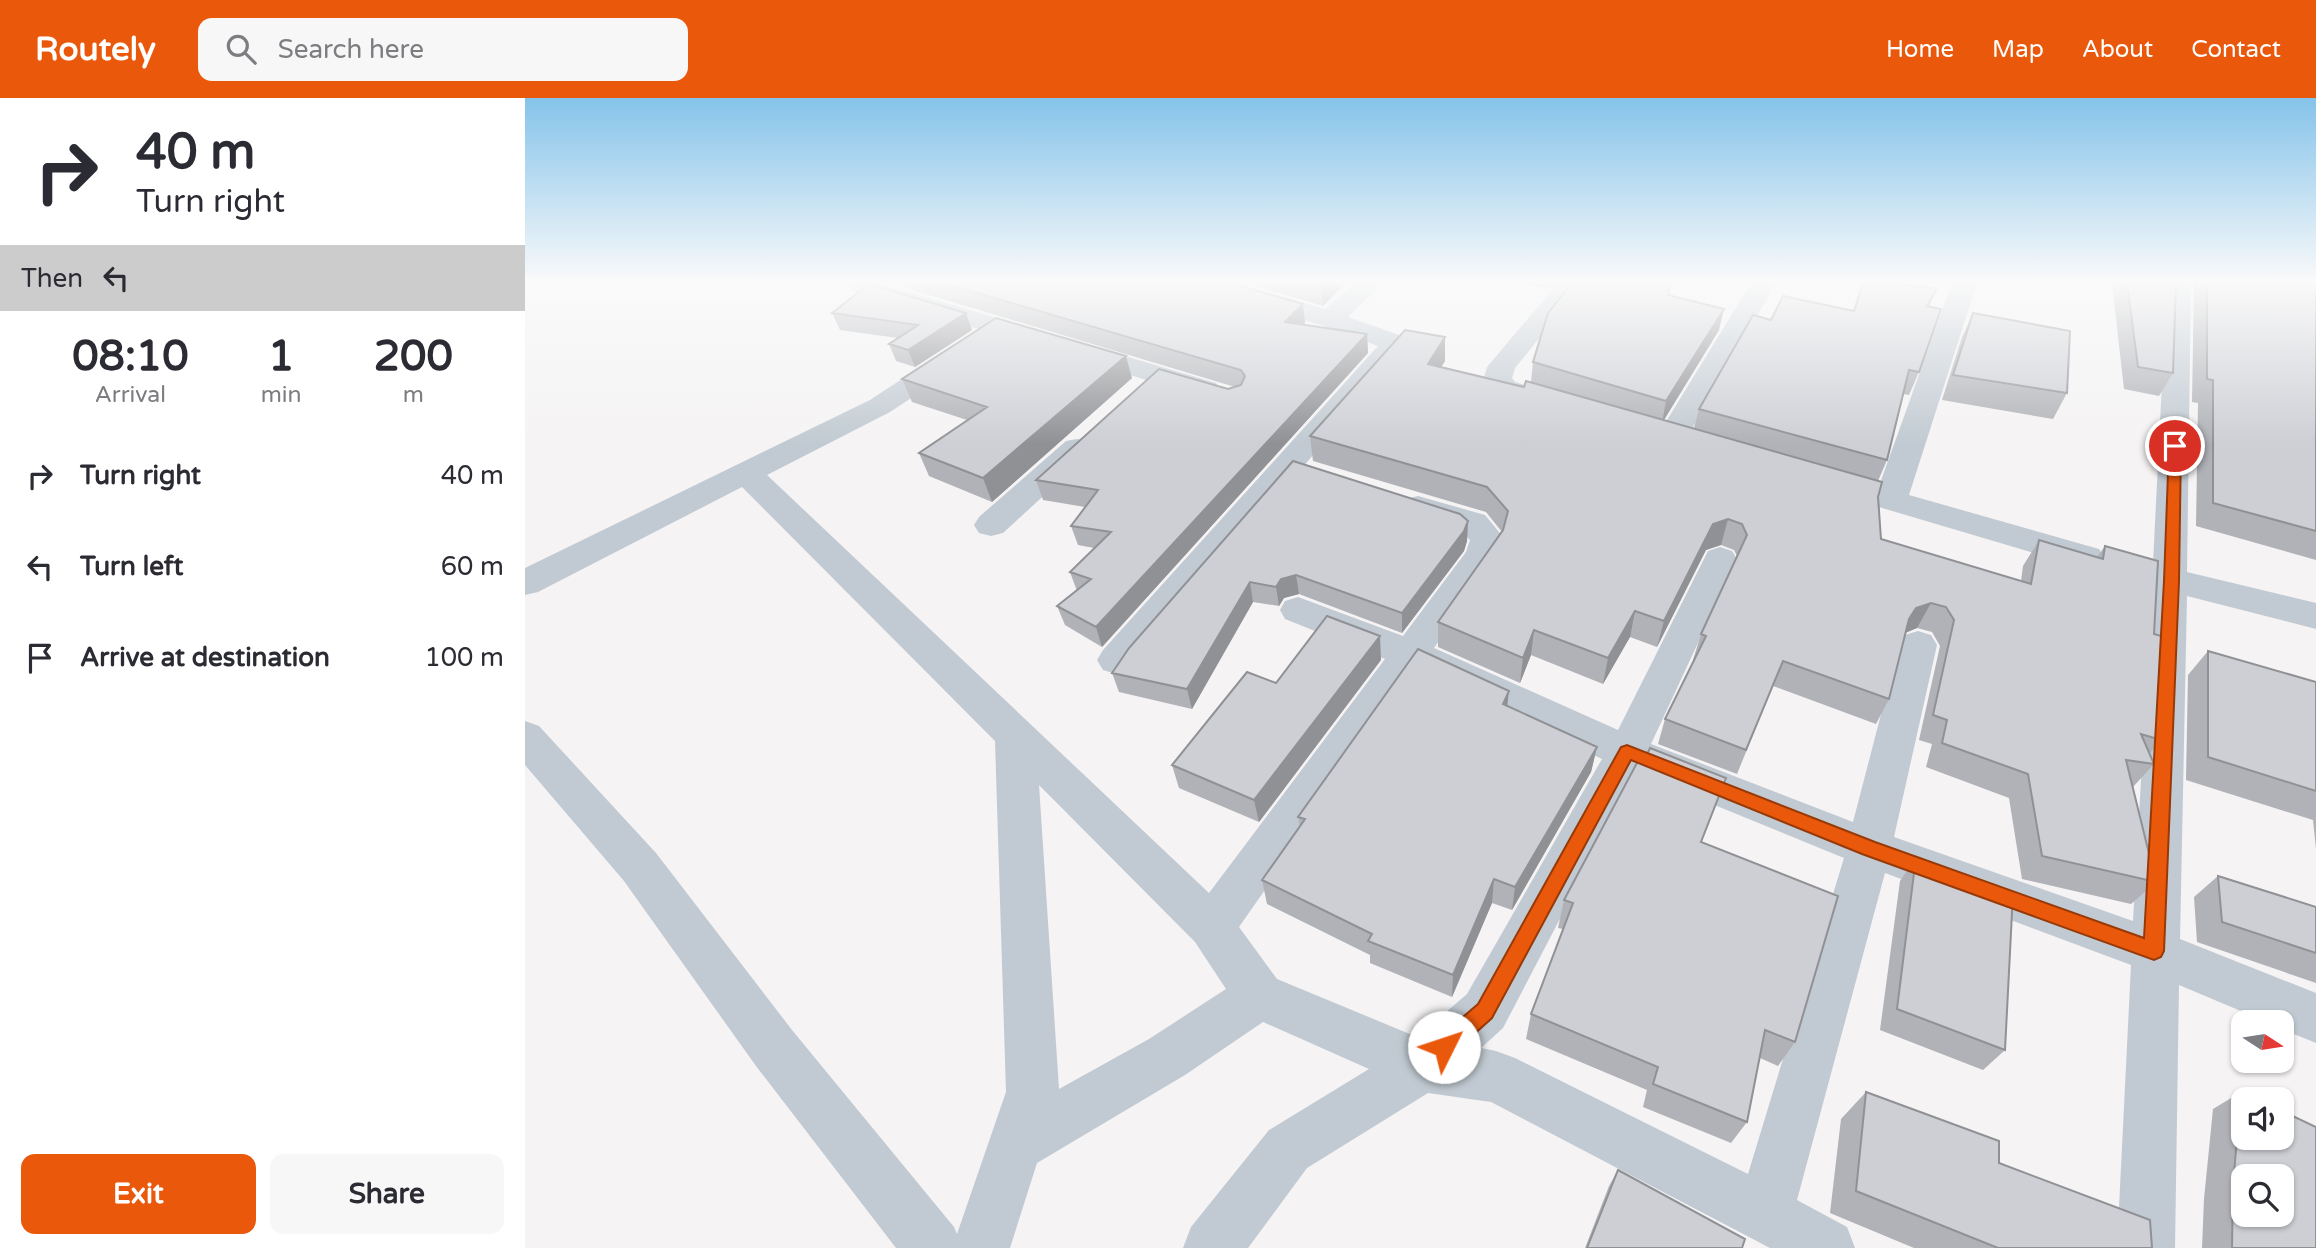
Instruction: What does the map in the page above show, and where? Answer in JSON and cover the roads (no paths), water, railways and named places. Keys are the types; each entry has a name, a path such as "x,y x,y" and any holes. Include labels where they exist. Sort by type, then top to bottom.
{"street":[{"path":"525,583 880,406 986,337"},
{"path":"1030,337 1159,373 1232,397"},
{"path":"1116,660 1395,343 1378,337"},
{"path":"1527,337 1501,367 1498,378 1505,388 1566,407"},
{"path":"1726,337 1658,434 1736,456"},
{"path":"1891,499 1947,337"},
{"path":"2146,1248 2154,951 2171,581 2178,337"},
{"path":"1129,400 1159,373"},
{"path":"991,525 1100,427"},
{"path":"1285,465 1322,477"},
{"path":"746,473 1212,927 1259,996 1423,1066 1496,1077 1765,1213 1826,1248"},
{"path":"1800,474 2171,581 2316,616"},
{"path":"1212,927 1482,554 1487,538 1473,523 1385,496"},
{"path":"1212,1248 1288,1149 1423,1066 1485,1011 1627,752 1720,559"},
{"path":"1298,610 1412,654 1627,752 1869,848 2154,951 2316,1018"},
{"path":"1765,1213 1869,848 1917,645"},
{"path":"981,1248 1033,1092 1015,735"},
{"path":"525,737 640,867 774,1048 933,1248"},
{"path":"1016,1145 1167,1057 1259,996"}]}
